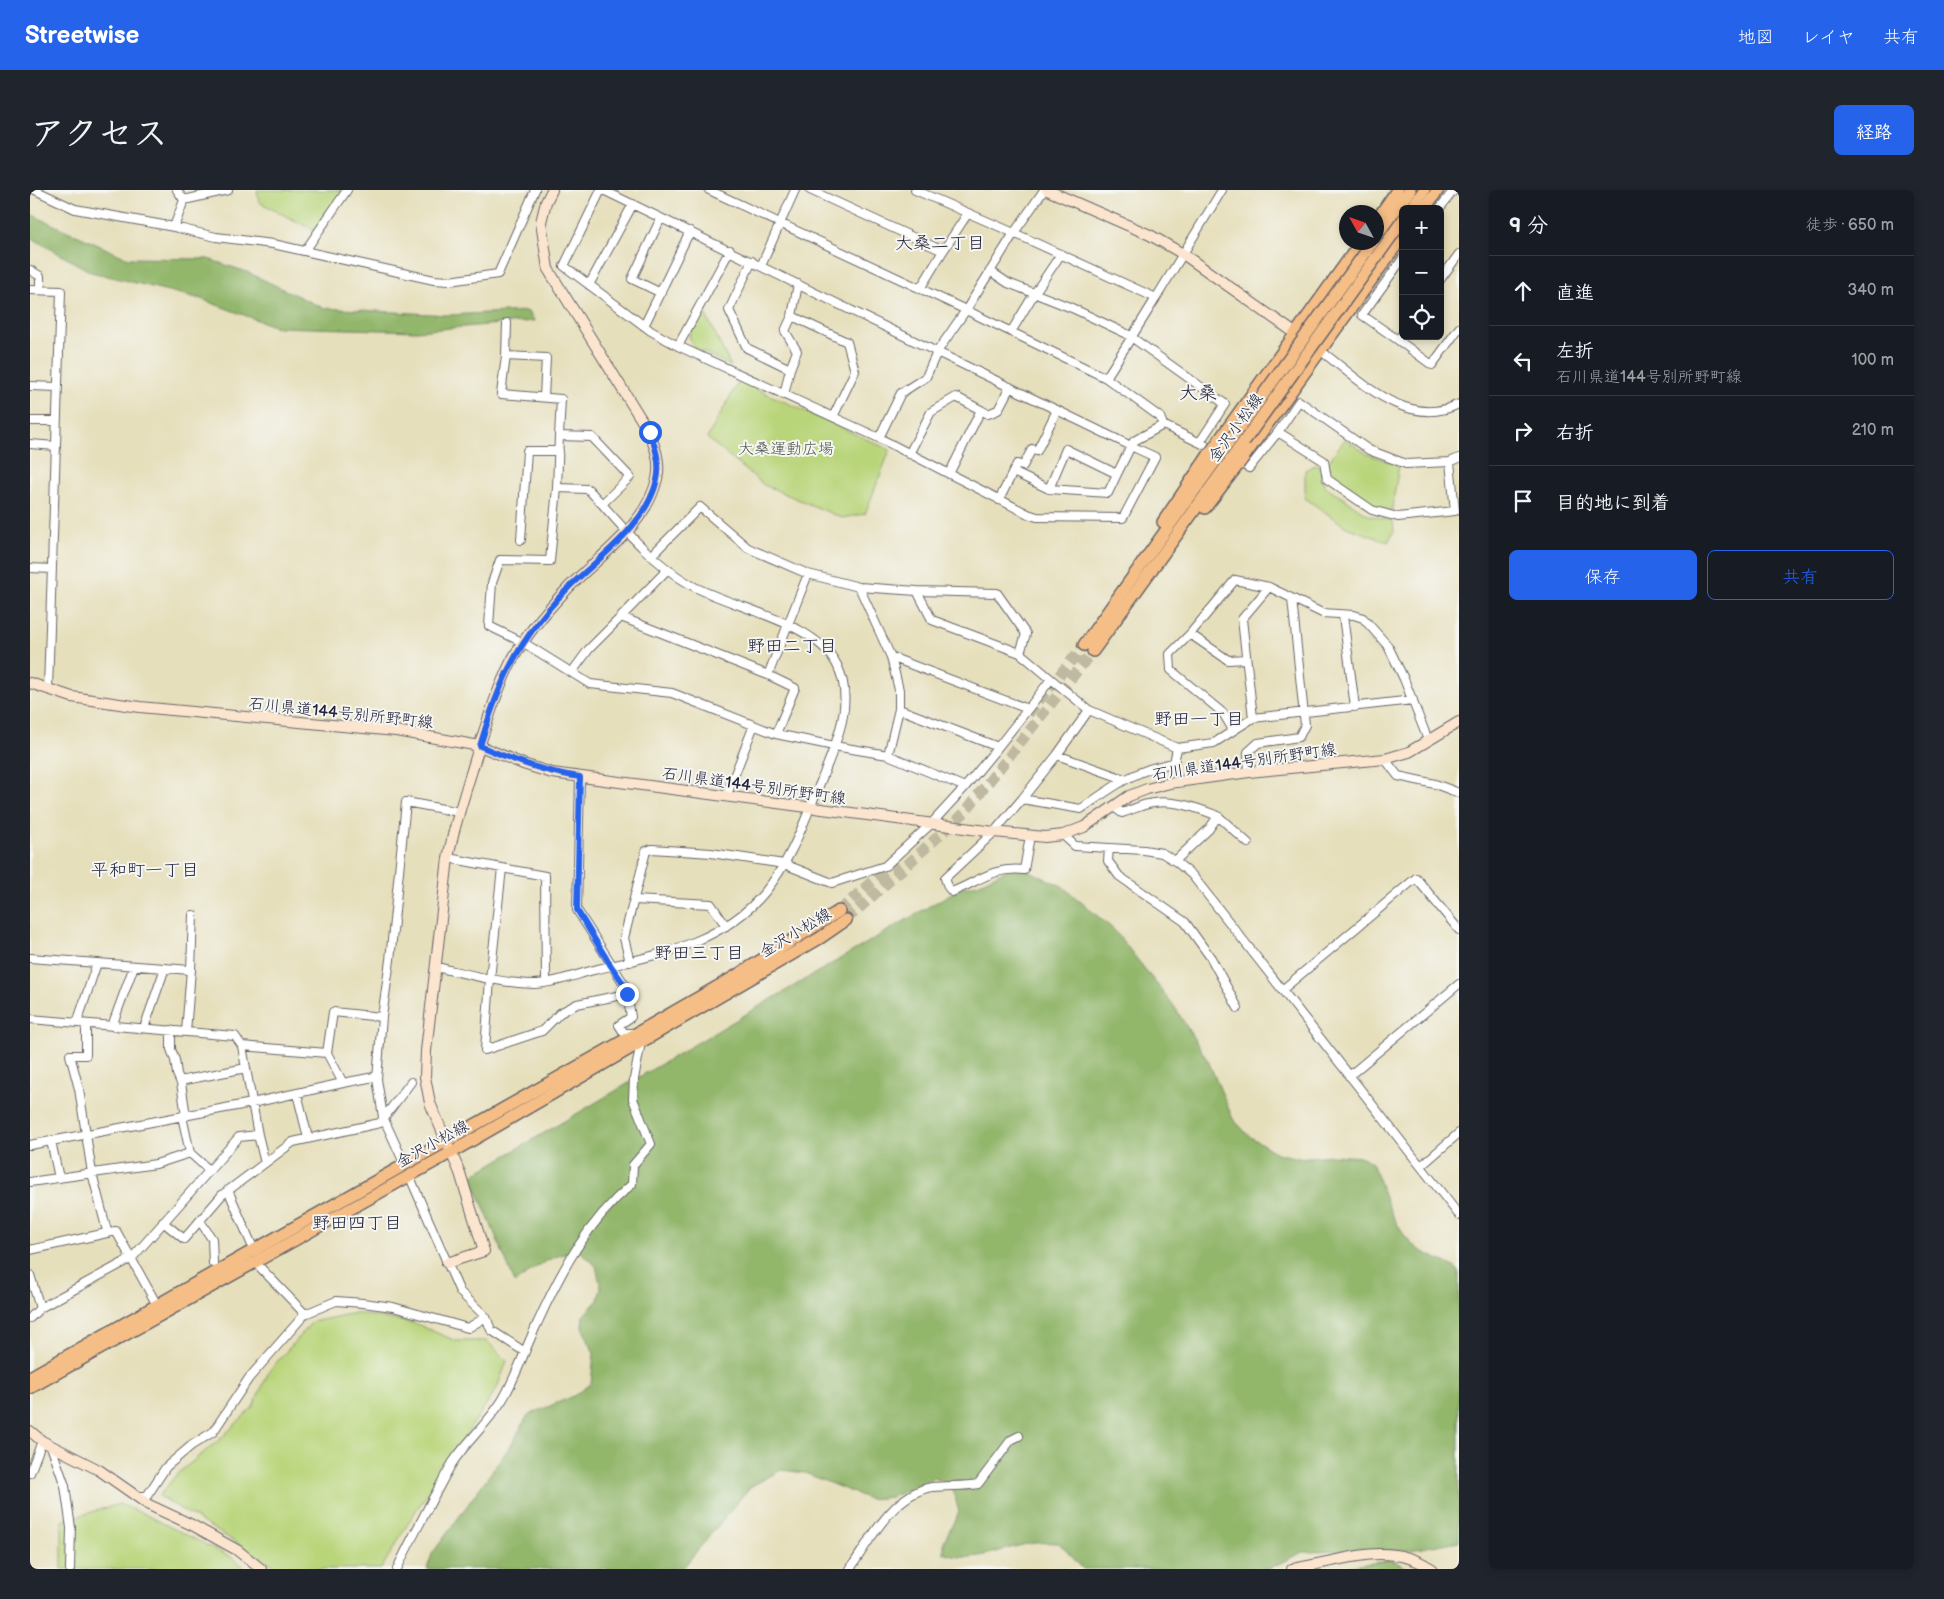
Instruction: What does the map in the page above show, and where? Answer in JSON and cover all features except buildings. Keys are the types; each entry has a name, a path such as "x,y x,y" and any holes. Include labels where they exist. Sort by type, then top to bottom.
{"main road":[{"path":"1384,210 1398,190"},
{"path":"1384,226 1410,190"},
{"path":"1414,205 1424,190"},
{"path":"1426,205 1437,190"},
{"name":"金沢小松線","path":"1367,250 1215,454 1111,607 1088,648 1114,623 1234,463 1399,226"},
{"path":"1234,463 1248,451 1399,242"},
{"path":"1215,454 1220,438 1355,250"},
{"name":"金沢小松線","path":"30,1377 254,1250 449,1147 639,1038 820,938 843,916"},
{"name":"金沢小松線","path":"30,1388 255,1262 407,1170"}],"street":[{"path":"35,190 75,209 174,227 216,237 273,244 434,280 449,281 498,274 535,190"},
{"path":"177,190 184,200"},
{"path":"184,200 228,190"},
{"path":"305,251 347,190"},
{"path":"447,1263 484,1251 449,1147 430,1103 425,1077 426,1051 448,858 459,812 496,695 512,661 554,603 627,532 646,506 656,480 658,456 650,432 548,269 541,222 546,202 552,190"},
{"path":"602,190 620,194 633,204 661,218 1155,457 1123,518 1037,516 1028,514 879,438 678,346 644,326 564,266 602,190"},
{"path":"709,190 966,310 1106,378 1160,416 1163,424 1249,468 1299,402 1369,450 1406,464 1450,462 1459,458"},
{"path":"761,266 795,190"},
{"path":"810,190 944,251"},
{"path":"915,190 1156,298"},
{"path":"879,438 901,393 926,377 937,352 966,310 1014,233 1046,190 1150,235 1183,254 1296,333 1382,397 1408,410 1427,412 1444,410 1459,404"},
{"path":"1106,378 1222,190"},
{"path":"1442,205 1454,190"},
{"path":"174,227 184,200"},
{"path":"589,285 633,204"},
{"path":"920,289 968,213"},
{"path":"660,293 632,279 661,218"},
{"path":"644,326 690,231"},
{"path":"678,346 730,250"},
{"path":"1011,332 1061,254"},
{"path":"1444,275 1459,254"},
{"path":"752,261 729,310 747,348 790,368"},
{"path":"1399,264 1362,315 1399,336"},
{"path":"30,270 40,276 40,290"},
{"path":"990,271 1008,283 1072,308 1131,337 1225,404 1200,442"},
{"path":"784,395 790,368 797,351 785,331 792,316 798,284"},
{"path":"30,290 61,291 48,689"},
{"path":"792,316 846,342 855,371 833,417"},
{"path":"506,323 506,356 501,394 561,399 557,488 550,561 500,560 492,583 489,626 524,643 590,684 672,693 776,734 888,755 965,787"},
{"path":"1403,340 1432,365 1459,328"},
{"path":"506,356 546,358 544,397"},
{"path":"30,386 58,386"},
{"path":"910,454 931,412 956,397 988,414 998,410 1010,387"},
{"path":"949,474 981,410"},
{"path":"999,500 1017,464 1023,466 1032,449 1037,451 1057,410"},
{"path":"30,421 56,421"},
{"path":"1013,472 1049,488 1108,493 1134,441 1163,424"},
{"path":"1278,432 1324,461 1327,479 1372,510 1398,516 1455,511 1450,462"},
{"path":"559,436 592,437 630,477 602,504"},
{"path":"30,444 56,446"},
{"path":"1049,488 1066,450 1117,474"},
{"path":"521,540 527,451 559,451"},
{"path":"436,967 514,983 536,984 630,962 686,946 706,938 726,926 754,904 766,891 790,855 840,734 844,706 844,686 837,665 827,650 809,635 692,586 668,570 627,532 588,489 557,488"},
{"path":"652,555 700,507 748,548 808,574 859,588 997,593 1026,634 1020,654"},
{"path":"30,568 52,569"},
{"path":"572,672 589,649 668,570"},
{"path":"768,676 808,574"},
{"path":"1233,730 1223,713 1171,670 1170,654 1190,634 1235,580 1269,587 1322,613 1363,618 1388,646 1413,700 1428,740"},
{"path":"1253,718 1242,619 1269,587"},
{"path":"859,588 892,657 899,690 899,710 888,755"},
{"path":"917,591 932,620 1020,654 1088,710 1177,748 1214,743 1253,718 1413,700"},
{"path":"1249,772 1248,752 1258,743 1298,737 1305,725 1292,599"},
{"path":"1342,616 1355,707"},
{"path":"621,617 795,688 776,734"},
{"path":"1190,634 1228,660 1246,659"},
{"path":"892,657 1028,709"},
{"path":"630,962 624,938 646,851 652,849 711,853 784,864 832,883 885,866 931,824 965,787 998,748 1051,679"},
{"name":"石川県道144号別所野町線","path":"30,683 72,698 396,731 480,746 523,764 552,773 931,824 1045,837 1063,835 1084,827 1129,796 1147,789 1249,772 1385,759 1409,752 1459,722"},
{"path":"899,710 998,748"},
{"path":"1030,836 1024,870 996,871 952,892 948,887 945,878 994,832 1057,755 1088,710"},
{"path":"726,797 754,725"},
{"path":"1022,799 1081,810 1124,779 1153,766 1174,763 1177,748"},
{"path":"1057,755 1124,779"},
{"path":"1385,759 1398,776 1435,784 1459,793"},
{"path":"397,1569 452,1464 501,1402 512,1382 565,1265 585,1233 611,1203 632,1184 633,1165 650,1144 634,1099 634,1079 639,1038 624,1033 619,1026 631,1017 626,987 577,910 580,777"},
{"path":"459,812 406,802 377,1079 383,1117 460,1292 486,1317 491,1330 525,1352"},
{"path":"1114,807 1122,813 1149,803 1168,802 1199,809 1218,816 1248,843"},
{"path":"1175,862 1209,830 1218,816"},
{"path":"1063,835 1076,846 1144,850 1162,853 1192,875 1459,1215"},
{"path":"1109,848 1108,861 1119,876 1185,922 1211,958 1238,1008"},
{"path":"448,858 544,876 546,982"},
{"path":"502,868 490,978 485,1050 542,1031 560,1013 577,1004 627,994"},
{"path":"1282,990 1416,878 1459,930"},
{"path":"634,900 711,904 726,926"},
{"path":"186,1032 193,915"},
{"path":"30,958 191,970"},
{"path":"77,1023 97,963"},
{"path":"112,1026 134,966"},
{"path":"144,1028 165,968"},
{"path":"1350,1076 1459,984"},
{"path":"343,1083 327,1053 333,1012 382,1018"},
{"path":"30,1018 235,1036 242,1046 265,1163"},
{"path":"86,1024 86,1055 70,1054 79,1089 92,1173 107,1231"},
{"path":"171,1030 171,1048 180,1081 190,1153 209,1170"},
{"path":"242,1046 327,1053"},
{"path":"180,1081 246,1068"},
{"path":"30,1145 252,1103 374,1077 377,1079"},
{"path":"162,1222 184,1239 228,1190 293,1142 380,1123 411,1082"},
{"path":"297,1093 308,1138"},
{"path":"1421,1166 1459,1133"},
{"path":"30,1318 40,1308 132,1258 239,1137 258,1135"},
{"path":"51,1141 59,1178"},
{"path":"30,1182 156,1164 190,1153"},
{"path":"228,1190 254,1250"},
{"path":"200,1221 212,1239 213,1263"},
{"path":"30,1250 107,1231 116,1231 157,1305"},
{"path":"255,1262 304,1314"},
{"path":"30,1275 40,1308"},
{"path":"135,1496 147,1496 166,1467 192,1444 213,1432 249,1378 304,1314 336,1301 393,1308 468,1328 486,1317"},
{"path":"30,1431 46,1444 99,1470 149,1505 192,1525 237,1550 261,1569"},
{"path":"850,1569 877,1529 902,1500 912,1493 931,1487 978,1484 1010,1440 1019,1436"},
{"path":"30,1473 46,1444"},
{"path":"46,1444 65,1486 71,1528 70,1569"},
{"path":"1292,1569 1378,1553 1411,1557 1432,1569"}],"green space":[{"path":"257,190 343,190 315,231 259,202"},
{"path":"30,214 127,258 208,259 247,272 323,308 448,315 527,311 535,321 416,331 276,327 201,299 91,272 30,237"},
{"path":"703,309 731,366 693,347 689,336"},
{"name":"大桑運動広場","path":"739,381 890,450 865,514 842,518 764,485 707,438"},
{"path":"1345,439 1367,454 1399,465 1391,514 1372,510 1332,482 1328,462"},
{"path":"1317,464 1321,468 1324,485 1368,515 1393,521 1394,531 1388,542 1346,527 1305,498 1305,470"},
{"path":"1016,865 1062,886 1114,930 1174,1006 1209,1063 1233,1119 1249,1136 1277,1153 1298,1158 1332,1155 1363,1157 1372,1163 1394,1218 1406,1237 1418,1249 1459,1271 1459,1541 1411,1550 1303,1552 1268,1569 1083,1569 1059,1543 1036,1543 978,1556 955,1556 944,1553 944,1541 959,1512 953,1490 945,1482 934,1478 892,1497 869,1499 805,1473 781,1470 750,1487 682,1569 427,1569 432,1554 511,1445 528,1415 574,1396 591,1384 594,1353 582,1327 583,1316 598,1300 601,1288 596,1266 580,1251 570,1253 544,1262 515,1283 471,1176 962,887 978,884"},
{"path":"355,1313 414,1323 456,1341 487,1341 507,1361 497,1388 415,1512 381,1569 280,1569 159,1496 177,1474 218,1441 253,1407 269,1371 312,1322"},
{"path":"119,1504 142,1513 235,1559 246,1569 62,1569 62,1521"},
{"path":"1392,1560 1408,1569 1333,1569"}],"tunnel":[{"path":"1028,714 1084,645"},
{"path":"846,920 963,814 1093,651"},
{"path":"839,911 895,861"}],"district":[{"name":"大桑二丁目","path":"940,243"},
{"name":"大桑","path":"1198,392"},
{"name":"野田二丁目","path":"792,646"},
{"name":"野田一丁目","path":"1199,719"},
{"name":"平和町一丁目","path":"145,870"},
{"name":"野田三丁目","path":"699,953"},
{"name":"野田四丁目","path":"357,1223"}],"route":[{"path":"627,994 626,987 577,910 580,777 552,773 523,764 480,746 496,695 512,661 530,634 570,586 627,532 646,506 656,480 658,468 658,456 650,432"}]}
